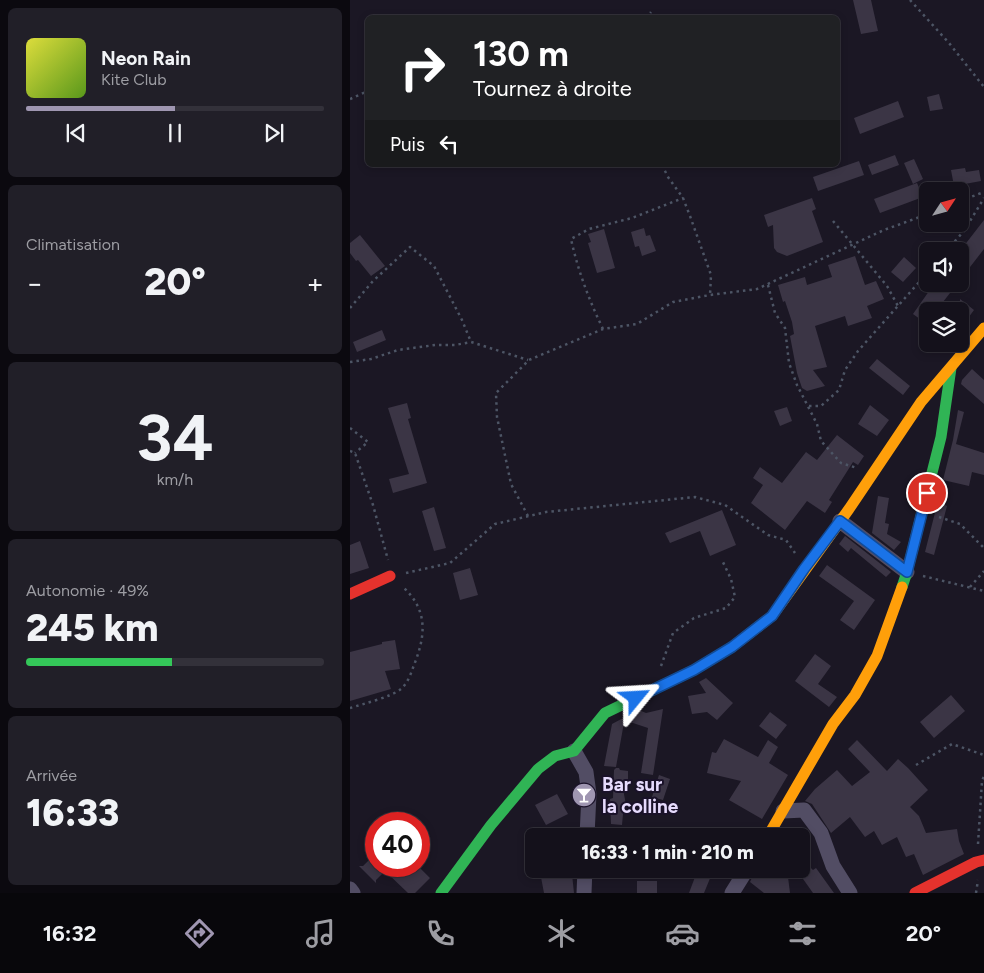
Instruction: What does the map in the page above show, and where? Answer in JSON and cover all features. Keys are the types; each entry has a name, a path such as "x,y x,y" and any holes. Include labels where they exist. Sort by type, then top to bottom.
{"street":[{"path":"441,893 491,825 538,769 555,756 574,751 605,714 694,670 732,647 772,616 840,521 921,402 984,328"},
{"path":"772,828 832,724 855,695 877,656 907,572 941,437 951,368"},
{"path":"840,521 907,572"},
{"path":"350,594 390,576"},
{"path":"574,751 586,772 589,794 587,828"},
{"path":"782,811 804,810 821,833 833,866 850,893"},
{"path":"915,893 980,861"},
{"path":"584,893 585,878"},
{"path":"732,893 741,878"},
{"path":"350,889 353,893"}],"path":[{"path":"910,0 949,43 984,87"},
{"path":"350,99 365,92"},
{"path":"663,167 683,198 711,275 710,295"},
{"path":"969,198 984,192"},
{"path":"603,329 590,303 577,265 571,239 589,230 632,218 683,198"},
{"path":"954,242 964,231 984,198"},
{"path":"528,516 511,484 497,417 496,393 529,360 603,329 636,324 673,302 757,289 768,285 884,230 919,217"},
{"path":"833,221 851,245 869,262 887,286 898,306"},
{"path":"350,308 373,281 410,247 434,266 462,320 471,342"},
{"path":"809,406 821,406 839,390 846,370 858,351 919,282"},
{"path":"768,285 775,312 785,328 789,363 797,385 817,424 821,441 841,463 872,474"},
{"path":"350,362 371,359 398,350 435,345 454,346 471,342 529,360"},
{"path":"350,428 368,442 356,453"},
{"path":"350,451 356,453"},
{"path":"350,708 401,690 408,681 421,648 424,621 413,596 390,576 373,505 356,453"},
{"path":"390,576 450,563 495,524 546,512 695,497 725,505 768,536 786,540 798,556 804,569"},
{"path":"922,512 960,524 984,548"},
{"path":"652,690 673,633 694,618 726,608 735,597 731,579 722,560"},
{"path":"970,587 984,571"},
{"path":"907,572 984,591"},
{"path":"916,765 952,744 984,754"},
{"path":"976,893 980,861 982,781 984,776"}],"building":[{"path":"853,0 871,0 878,31 861,34"},
{"path":"939,94 943,109 930,111 927,97"},
{"path":"898,101 904,117 860,134 854,118"},
{"path":"895,155 899,165 872,175 868,165"},
{"path":"914,159 923,179 913,184 904,163"},
{"path":"859,161 864,175 818,191 813,177"},
{"path":"965,168 966,172 979,170 981,181 969,183 953,182 951,170"},
{"path":"917,183 919,188 919,198 880,213 874,199"},
{"path":"812,198 816,209 812,211 823,242 787,256 777,252 774,248 773,225 768,227 764,215"},
{"path":"984,220 984,249 969,268 969,242 967,242"},
{"path":"644,228 646,236 650,235 656,251 642,256 639,246 635,247 631,232"},
{"path":"604,229 615,268 597,273 588,243 591,242 588,234"},
{"path":"360,235 385,266 371,276 350,253 350,243"},
{"path":"855,256 865,285 876,281 884,299 867,306 872,318 848,326 845,316 815,326 827,367 813,370 825,386 807,391 802,388 797,373 790,336 794,334 792,322 778,285 805,277 807,285 832,277 828,265"},
{"path":"904,257 916,268 903,282 891,272"},
{"path":"928,292 951,292 943,302 921,302"},
{"path":"919,305 919,318 913,314"},
{"path":"969,306 974,310 969,317"},
{"path":"382,330 386,340 357,352 353,342"},
{"path":"877,359 910,386 903,395 869,368"},
{"path":"972,369 984,380 984,404 961,384 962,380"},
{"path":"407,403 411,418 408,419 427,483 393,493 389,479 409,474 388,408"},
{"path":"870,405 889,420 877,436 858,424"},
{"path":"787,407 792,421 780,426 774,411"},
{"path":"958,410 964,412 956,444 984,453 984,475 972,472 969,486 943,480"},
{"path":"837,435 864,456 858,465 853,462 829,500 832,502 825,513 807,501 785,530 751,503 763,485 753,478 760,467 782,483 806,452 817,460"},
{"path":"878,496 889,498 885,523 889,524 887,534 901,542 894,550 872,533"},
{"path":"938,501 947,506 934,555 925,552"},
{"path":"434,507 446,548 434,551 422,511"},
{"path":"722,510 736,545 710,556 700,531 670,543 665,533"},
{"path":"845,536 891,572 886,577 851,548 848,552 839,544"},
{"path":"360,541 369,568 350,574 350,545"},
{"path":"827,565 875,600 854,630 840,620 854,601 819,576"},
{"path":"470,568 478,595 460,600 453,573"},
{"path":"395,640 400,669 385,671 391,689 350,701 350,652"},
{"path":"815,654 831,666 818,684 837,697 829,707 795,681"},
{"path":"706,678 733,703 717,720 707,712 692,714 688,696 706,693 699,682"},
{"path":"951,695 965,711 934,738 920,722"},
{"path":"663,709 653,775 641,773 648,728 624,720 625,717 639,710 646,713"},
{"path":"770,712 787,725 776,739 759,726"},
{"path":"625,717 616,767 604,766 612,724"},
{"path":"724,739 758,757 768,740 778,747 769,763 788,775 762,819 729,800 741,781 707,773 712,752 716,753"},
{"path":"857,740 887,771 898,759 908,768 928,790 910,807 919,816 926,833 957,829 964,854 923,875 914,854 906,857 897,837 882,845 874,831 865,837 850,817 831,833 812,804 805,801 815,789 837,770 852,786 870,772 848,749"},
{"path":"616,768 628,771 628,789 623,789 627,810 623,814 622,825 611,824 610,799 613,798 614,770"},
{"path":"659,775 670,779 663,800 652,797"},
{"path":"557,794 568,814 546,825 535,805"},
{"path":"365,864 365,872 359,866"},
{"path":"810,867 813,870 816,868 834,893 813,893 802,878 810,878"},
{"path":"370,877 379,877 376,883"},
{"path":"391,877 430,878 415,893 408,893"},
{"path":"541,878 572,878 574,893 544,893"},
{"path":"695,878 710,878 704,893 689,893"},
{"path":"752,878 788,878 790,893 764,893 750,882"},
{"path":"637,881 657,881 657,893 637,893"}],"traffic: fast":[{"path":"902,587 941,437 951,368"},
{"path":"441,893 491,825 538,769 555,756 574,751 605,713 694,670 732,647"}],"traffic: slow":[{"path":"732,647 772,616 849,509 921,402 984,328"},
{"path":"773,828 833,724 855,695 877,656 902,587"}],"traffic: jam":[{"path":"350,594 390,576"},
{"path":"915,893 976,862 984,860"}],"place":[{"name":"Bar sur la colline","path":"584,795"}],"route":[{"path":"636,698 694,670 732,647 772,616 840,521 907,572 927,493"}]}
